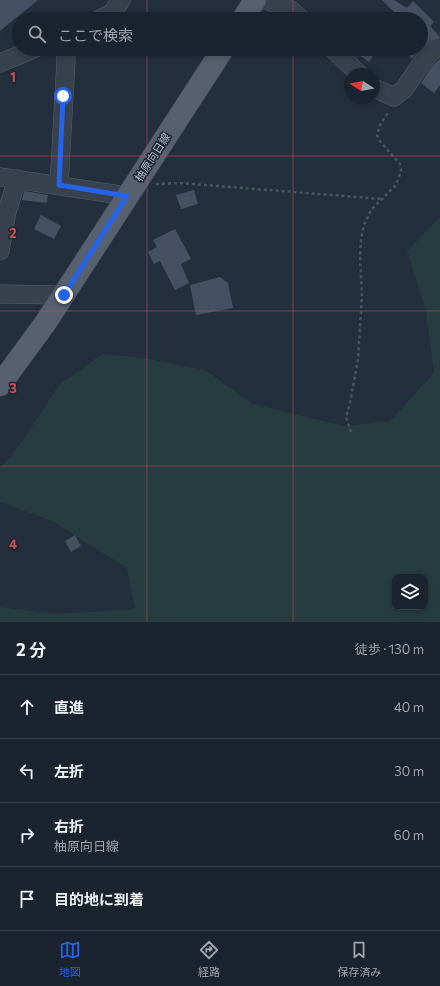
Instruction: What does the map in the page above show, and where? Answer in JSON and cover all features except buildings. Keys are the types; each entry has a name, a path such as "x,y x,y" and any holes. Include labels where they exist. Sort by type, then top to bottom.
{"main road":[{"path":"247,12 255,0"},
{"name":"柚原向日線","path":"0,384 64,295 218,56"}],"street":[{"path":"113,12 121,0"},
{"path":"266,0 293,12"},
{"path":"380,91 394,97 404,89 418,67 436,48 440,47"},
{"path":"0,63 17,56"},
{"path":"59,185 66,56"},
{"path":"340,56 353,68"},
{"path":"0,250 7,212 9,178 59,185 131,191"},
{"path":"0,294 64,295"}],"path":[{"path":"351,432 346,417 358,359 362,294 360,258 361,239 364,225 371,210 396,185 401,171 400,164 379,140 378,134 380,126 395,102 394,97"},
{"path":"131,191 180,183 382,199"}],"green space":[{"path":"440,217 440,622 0,622 0,607 58,614 135,609 127,568 52,521 0,502 0,468 19,446 59,385 102,354 145,358 207,371 252,404 344,426 390,421 434,373 426,311 407,251"}],"route":[{"path":"63,96 59,185 127,196 64,295"}]}
